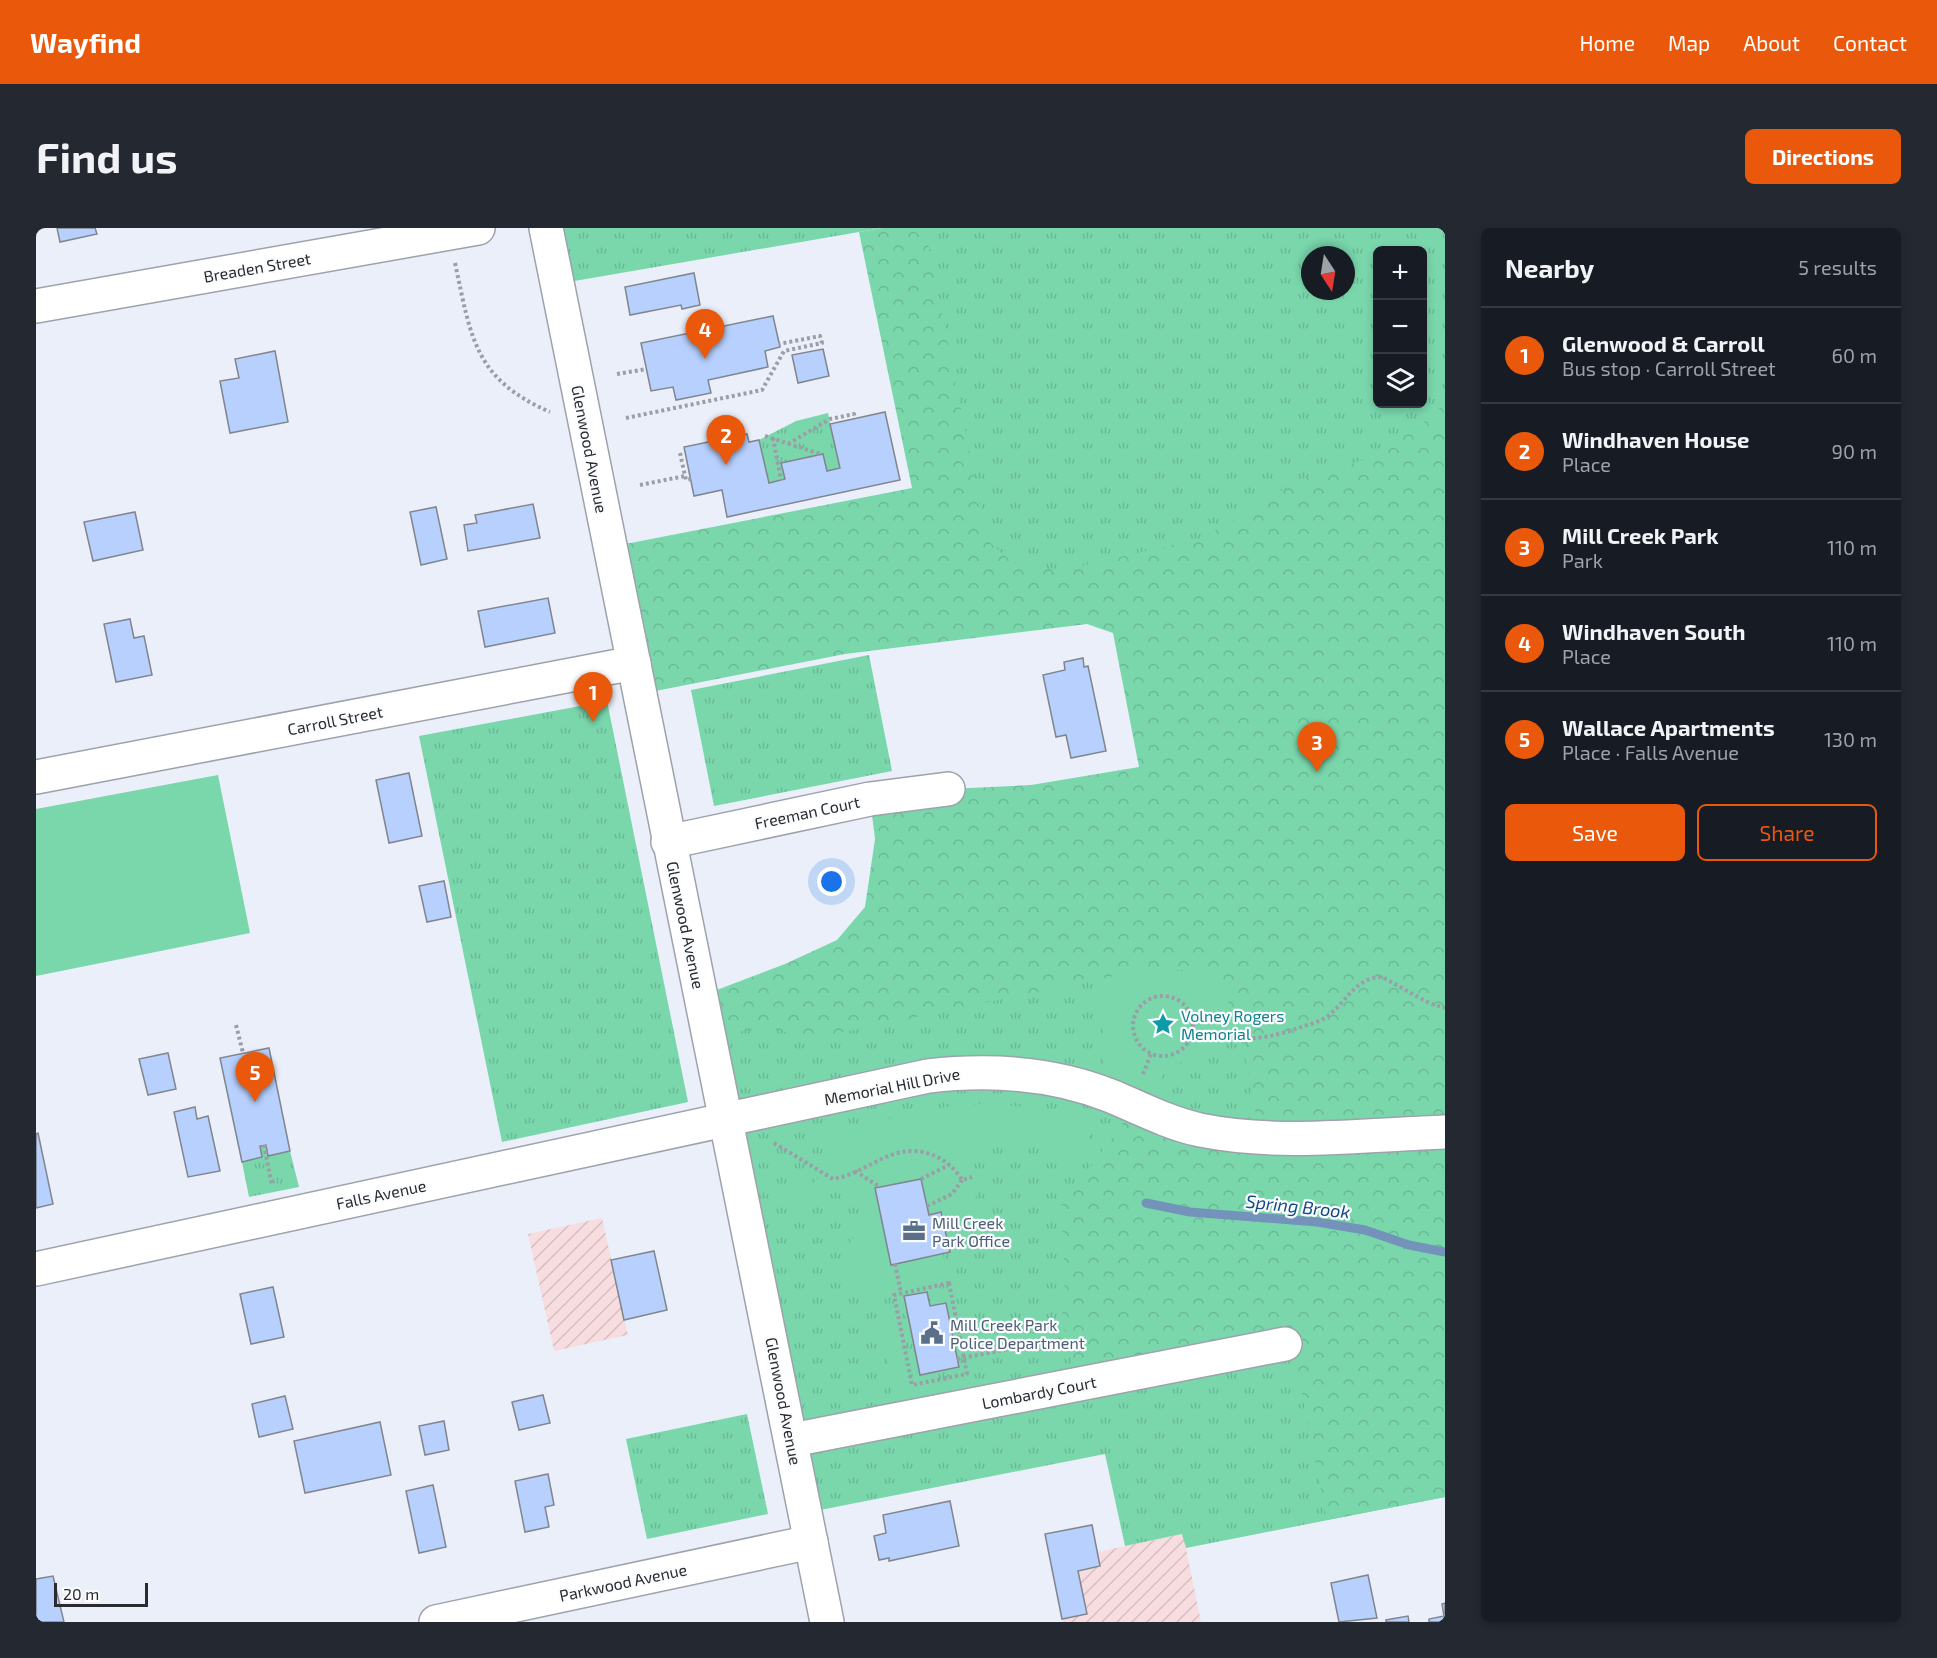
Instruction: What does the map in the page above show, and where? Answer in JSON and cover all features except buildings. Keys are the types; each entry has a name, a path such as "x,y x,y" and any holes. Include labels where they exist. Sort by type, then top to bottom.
{"street":[{"name":"Glenwood Avenue","path":"546,228 827,1622"},
{"name":"Breaden Street","path":"36,306 463,231"},
{"name":"Carroll Street","path":"36,777 634,663"},
{"name":"Freeman Court","path":"668,842 870,799 948,789"},
{"name":"Memorial Hill Drive","path":"726,1119 928,1076 976,1072 1016,1073 1068,1082 1164,1120 1200,1130 1248,1137 1445,1132"},
{"name":"Falls Avenue","path":"36,1269 726,1119"},
{"name":"Lombardy Court","path":"792,1440 1285,1344"},
{"name":"Parkwood Avenue","path":"436,1622 811,1542"}],"path":[{"path":"463,231 467,319 481,357 502,384 531,404 561,417 585,422"},
{"path":"626,418 762,390 784,351 822,343 820,336 779,344"},
{"path":"617,374 646,369"},
{"path":"788,444 830,419 855,414 855,418"},
{"path":"765,436 820,454"},
{"path":"772,438 781,480"},
{"path":"680,453 686,480 691,479"},
{"path":"640,485 685,476"},
{"path":"1193,1032 1241,1040 1279,1035 1321,1020 1363,980 1382,977 1429,1003 1445,1008"},
{"path":"1169,996 1186,1005 1194,1023 1193,1032 1189,1042 1174,1054 1164,1056 1151,1054 1138,1043 1133,1023 1141,1004 1150,998 1169,996"},
{"path":"236,1025 243,1053"},
{"path":"1144,1071 1151,1054"},
{"path":"774,1143 827,1177 841,1177 901,1151 925,1153 949,1165 962,1180"},
{"path":"264,1145 273,1192"},
{"path":"921,1179 949,1165"},
{"path":"855,1171 880,1187"},
{"path":"927,1206 952,1194 962,1180 972,1177"},
{"path":"895,1264 901,1293"},
{"path":"949,1284 967,1374 912,1385 894,1295 901,1293 949,1284"},
{"path":"957,1359 1061,1339"}],"shaded area":[{"path":"602,1218 628,1335 554,1351 528,1234"},
{"path":"1183,1534 1201,1622 1063,1622 1078,1571 1100,1566 1097,1552"}],"green space":[{"path":"546,228 882,228 557,284"},
{"path":"882,228 1445,228 1445,1497 1186,1548 1182,1534 1125,1546 1105,1454 805,1513 706,1019 1216,913 1154,593 970,631"},
{"path":"883,228 925,228 987,540 1012,562 1060,571 1202,538 1297,482 1362,460 1421,425 1445,403 1445,1497 1327,1520 1292,1343 1075,1385 1062,1310 1065,1280 1061,1206 1135,1107 1260,1137 1239,1032 1224,994 1207,976 1187,970 1134,972 801,1041 791,1034 769,1029 757,1029 710,1038 701,996 785,964 837,940 865,907 875,839 870,799 948,789 1031,785 1139,767 1113,633 1087,624 845,654 640,694 610,547 912,488 859,232"},
{"path":"828,413 840,468 827,471 823,454 782,463 785,479 769,483 759,440 796,421"},
{"path":"869,655 892,771 714,806 691,690"},
{"path":"607,701 688,1102 502,1142 419,736"},
{"path":"218,775 250,933 36,976 36,809"},
{"path":"1168,969 1201,976 1219,989 1230,1009 1241,1040 1220,1037 1198,1057 1167,1066 1155,1095 1103,1074 1102,1027 1093,981 1134,972"},
{"path":"983,1104 1057,1111 1100,1123 1067,1164 1044,1150 1017,1141 991,1141 978,1146 967,1155 985,1238 948,1246 941,1213 929,1215 891,1265 943,1254 949,1283 909,1294 880,1297 867,1295 856,1289 847,1278 842,1261 846,1247 863,1228 866,1221 867,1213 864,1203 856,1191 829,1193 795,1216 790,1194 810,1185 823,1172 828,1153 827,1131 951,1106"},
{"path":"266,1145 269,1156 290,1151 299,1187 249,1197 242,1162 262,1157 260,1146"},
{"path":"896,1307 912,1385 967,1374 973,1405 884,1407 893,1389 878,1310"},
{"path":"747,1414 768,1514 647,1539 626,1439"}],"waterway":[{"name":"Spring Brook","path":"1146,1203 1190,1212 1317,1222 1365,1230 1409,1245 1445,1252"}],"place":[{"name":"Windhaven South","path":"705,359"},
{"name":"Windhaven House","path":"726,465"},
{"name":"Glenwood & Carroll","path":"593,722"},
{"name":"Mill Creek Park","path":"1317,772"},
{"name":"Volney Rogers Memorial","path":"1163,1024"},
{"name":"Wallace Apartments","path":"255,1102"},
{"name":"Mill Creek Park Office","path":"914,1231"},
{"name":"Mill Creek Park Police Department","path":"932,1333"}]}
